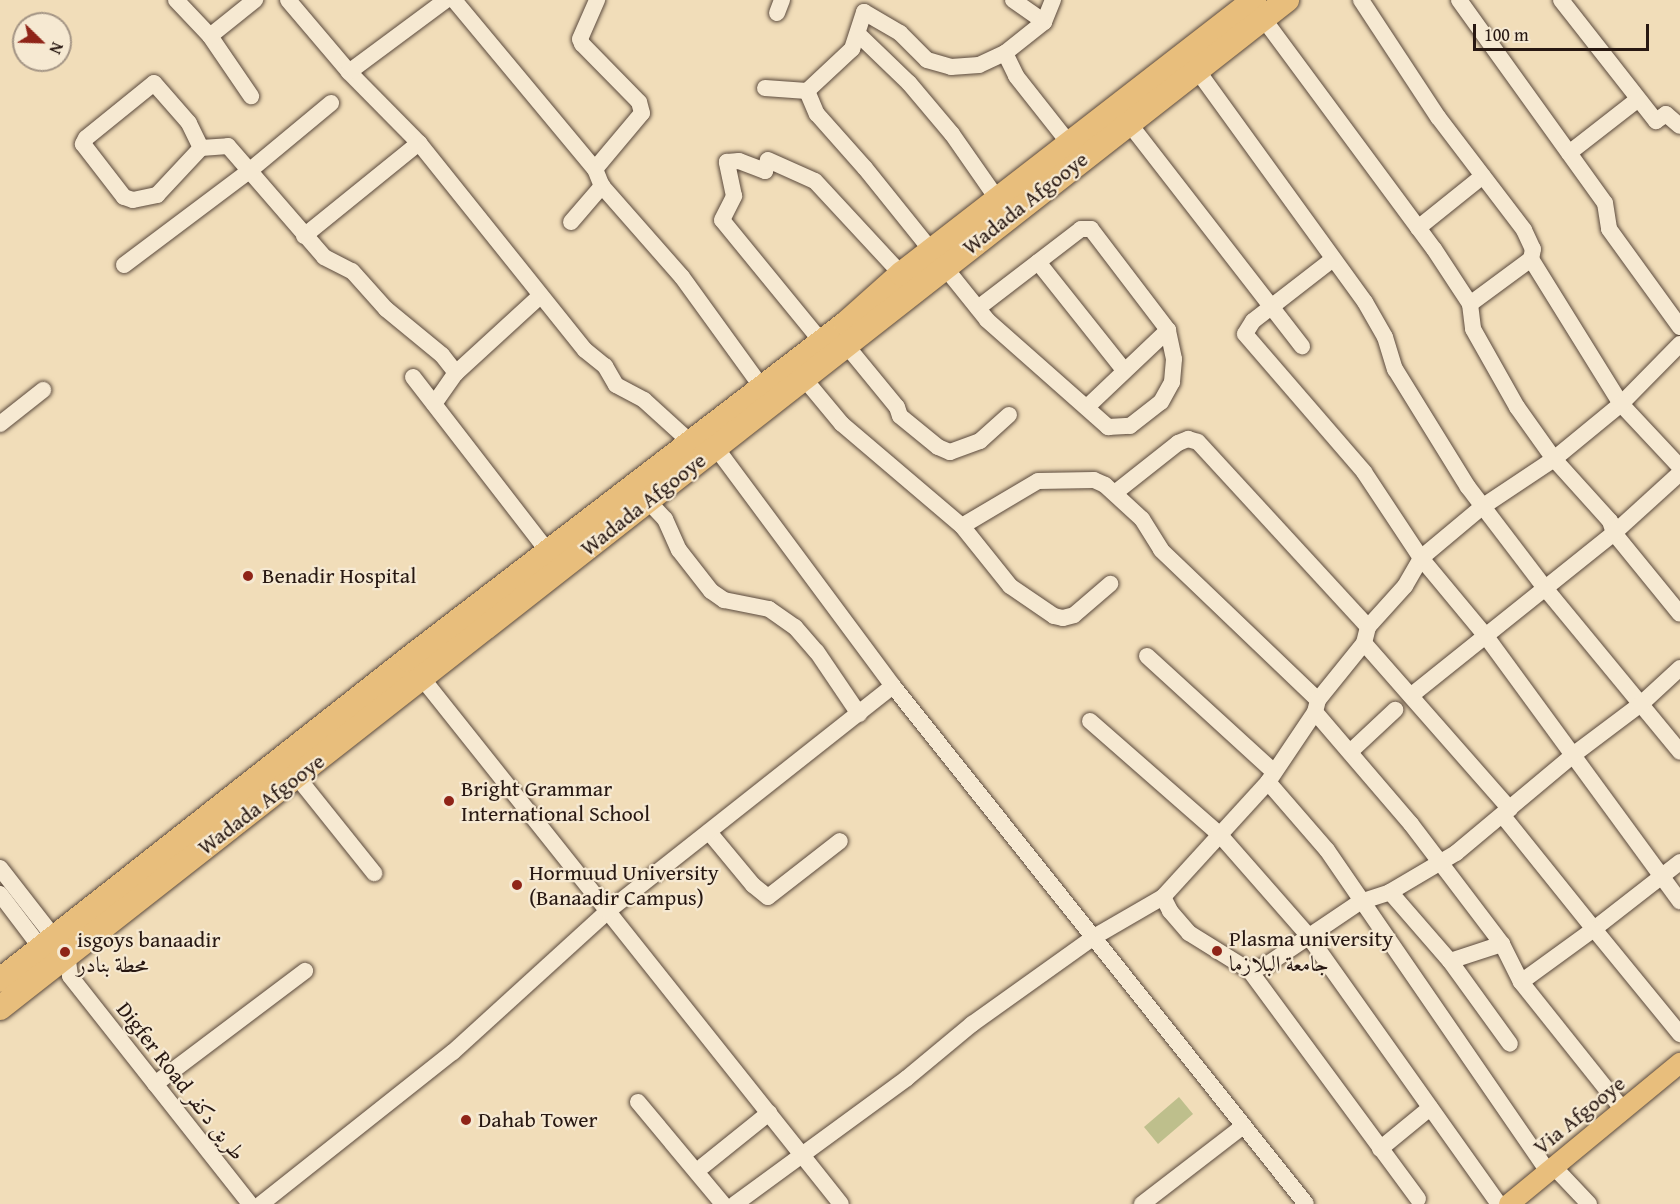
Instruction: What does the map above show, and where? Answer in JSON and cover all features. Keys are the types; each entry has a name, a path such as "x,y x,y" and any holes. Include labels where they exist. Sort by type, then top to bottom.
{"highway":[{"name":"Wadada Afgooye","path":"0,1008 198,838 549,553 703,444 797,370 821,341 901,274 938,259 1076,152 1256,7 1287,0"},
{"name":"Wadada Afgooye","path":"198,838 298,778 648,501 761,386 846,345 998,200 1128,122 1197,70 1256,7"},
{"name":"Wadada Afgooye","path":"0,980 58,956"}],"main road":[{"name":"Via Afgooye","path":"1509,1204 1680,1063"}],"street":[{"path":"176,0 210,36 251,96"},
{"path":"210,36 255,0"},
{"path":"288,0 349,72 419,143 585,350 605,366 616,385 644,400 703,444 1242,1127 1306,1204"},
{"path":"349,72 446,0"},
{"path":"454,0 595,169 602,186 682,277 761,386"},
{"path":"595,169 642,113 639,102 582,44 580,39 597,0"},
{"path":"1013,0 1044,22"},
{"path":"765,88 807,91 852,49 867,6 900,33 927,60 951,67 978,66 1005,53 1044,22 1053,0"},
{"path":"1361,0 1438,117 1524,230 1533,249 1531,259 1470,304"},
{"path":"1458,0 1605,203 1609,229 1680,327"},
{"path":"1561,0 1636,100 1656,121 1666,114 1680,126"},
{"path":"1256,7 1418,228 1470,304 1473,329 1518,407 1554,459 1610,521 1614,533 1680,614"},
{"path":"858,34 909,83 952,134 998,200"},
{"path":"1005,53 1016,76 1076,152"},
{"path":"1197,70 1377,321 1395,369 1482,507 1545,588 1680,752"},
{"path":"201,148 189,123 154,83 86,138 83,144 124,197 133,200 158,195 201,148 228,146 248,172 324,257 352,271 386,309 442,355 456,373"},
{"path":"807,91 817,114 866,168 978,308 1008,340 1087,407 1117,430 1130,426 1161,402 1172,382 1173,359 1168,330 1091,229 1081,229 978,308"},
{"path":"1569,153 1636,100"},
{"path":"124,265 248,172 331,103"},
{"path":"1128,122 1270,308 1302,346"},
{"path":"304,236 419,143"},
{"path":"821,341 722,220 734,196 727,162 739,161 765,171 768,160 815,181 901,274"},
{"path":"1418,228 1483,176"},
{"path":"571,222 602,186"},
{"path":"1333,259 1253,321 1245,334 1364,472 1421,558 1485,635 1680,901"},
{"path":"1531,259 1621,404 1680,467"},
{"path":"1038,262 1124,370"},
{"path":"434,404 456,373 540,296"},
{"path":"1087,407 1168,330"},
{"path":"735,1204 1094,937 1163,897 1271,777 1316,706 1366,635 1405,586 1421,558 1482,507 1554,459 1621,404 1680,344"},
{"path":"846,345 897,407 900,416 938,447 950,452 980,441 1009,415"},
{"path":"797,370 842,424 962,526 1010,586 1054,616 1074,615 1110,584"},
{"path":"413,377 549,553"},
{"path":"0,424 43,390"},
{"path":"1116,492 1178,443 1188,439 1198,442 1366,635 1506,812 1594,929 1680,1035"},
{"path":"1413,694 1614,533 1680,473"},
{"path":"962,526 1038,482 1094,480 1116,492 1142,519 1161,550 1316,706 1502,944 1521,982 1623,1110"},
{"path":"648,501 665,519 679,550 711,591 724,600 769,609 795,627 817,652 859,714"},
{"path":"1147,656 1271,777 1327,850 1360,902 1551,1169 1589,1204"},
{"path":"1250,971 1268,964 1307,934 1360,902 1390,892 1440,865 1573,755 1641,704 1680,668"},
{"path":"422,678 841,1204"},
{"path":"261,1204 453,1052 608,911 893,686"},
{"path":"1350,752 1395,710"},
{"path":"1090,721 1220,835 1307,934 1499,1204"},
{"path":"298,778 374,873"},
{"path":"709,832 753,885 768,897 840,841"},
{"path":"1521,982 1662,878 1680,862"},
{"name":"Digfer Road طريق دكفر","path":"0,868 58,956 250,1204"},
{"path":"1390,892 1450,961 1510,1044"},
{"name":"Digfer Road طريق دكفر","path":"0,894 58,956"},
{"path":"1163,897 1170,911 1189,933 1250,971 1418,1199"},
{"path":"1450,961 1502,944"},
{"path":"155,1084 304,971"},
{"path":"638,1102 723,1204"},
{"path":"1380,1149 1430,1108"},
{"path":"703,1167 769,1113"},
{"path":"1142,1204 1242,1127"}],"green space":[{"path":"1179,1097 1193,1114 1158,1144 1144,1127"}],"place":[{"name":"Benadir Hospital","path":"248,576"},
{"name":"Bright Grammar International School","path":"449,801"},
{"name":"Hormuud University (Banaadir Campus)","path":"517,885"},
{"name":"Plasma university جامعة البلازما","path":"1217,951"},
{"name":"isgoys banaadir محطة بنادر","path":"65,952"},
{"name":"Dahab Tower","path":"466,1120"}]}
